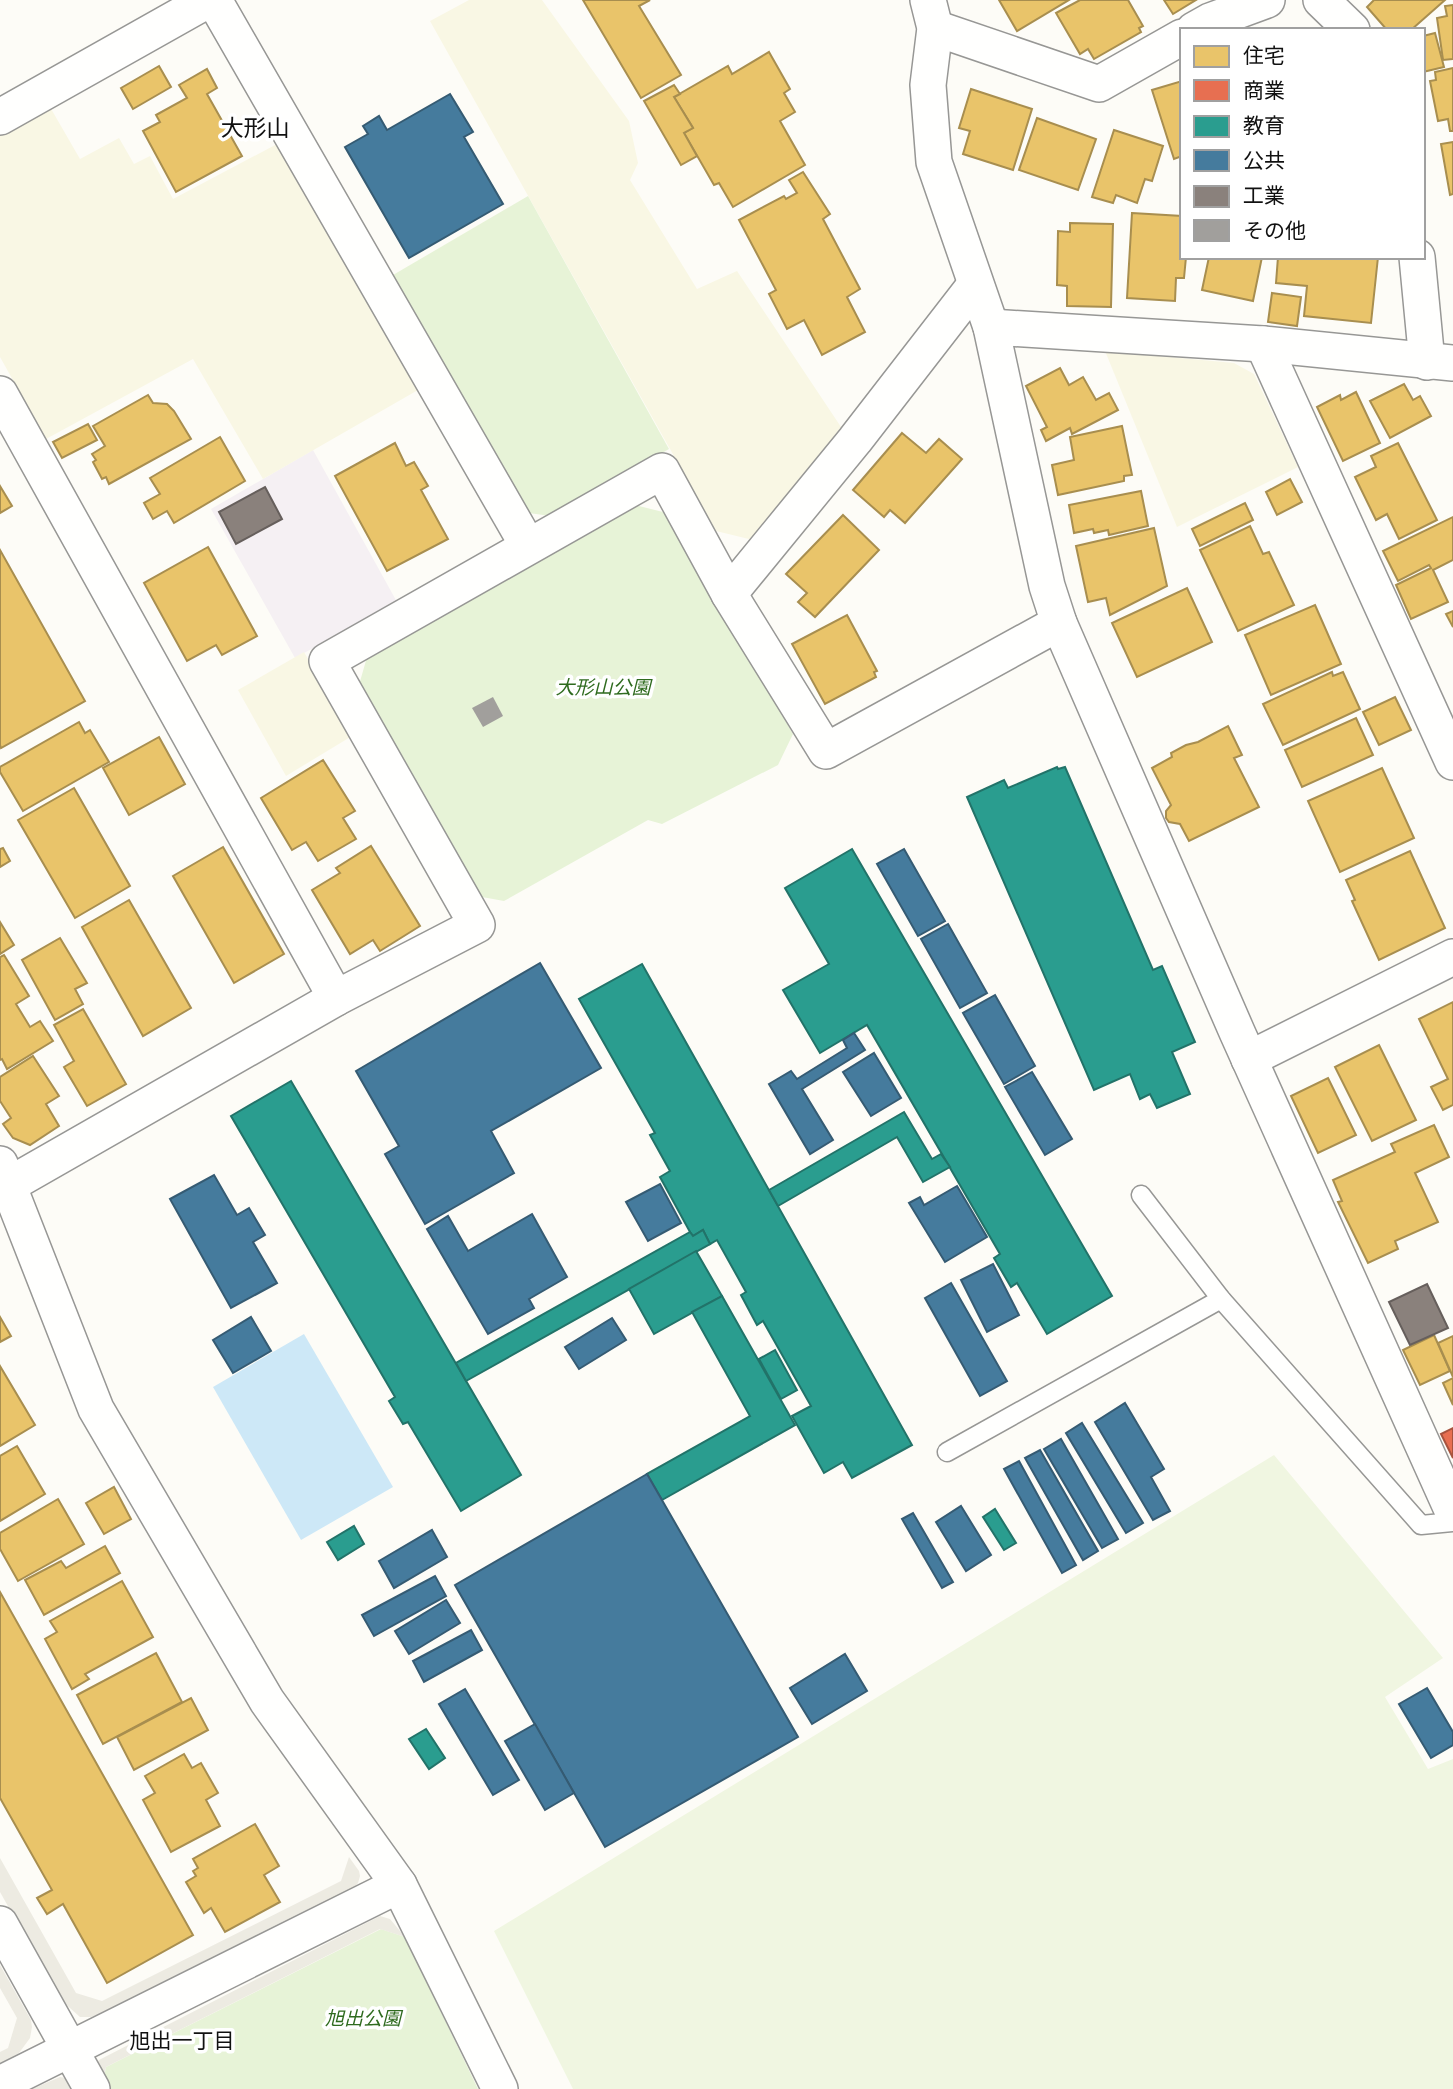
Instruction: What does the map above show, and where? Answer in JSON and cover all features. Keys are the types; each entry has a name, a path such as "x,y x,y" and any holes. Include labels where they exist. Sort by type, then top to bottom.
{"street":[{"path":"0,117 208,0"},
{"path":"214,0 528,546"},
{"path":"1197,28 1210,20 1267,0"},
{"path":"1321,0 1350,28"},
{"path":"1180,38 1099,83 931,14 928,85 934,162 991,327 1047,586 1059,623 1249,1059 1453,1511"},
{"path":"991,327 1263,344 1440,362 1417,259"},
{"path":"729,594 855,440 975,285"},
{"path":"1263,344 1453,762"},
{"path":"0,394 336,998"},
{"path":"500,2089 399,1885 267,1701 96,1409 3,1180 336,998 477,925 327,661 662,471 729,594 826,751 1059,623"},
{"path":"1249,1059 1453,957"},
{"path":"0,2084 399,1885"},
{"path":"0,1924 92,2089"}],"lane":[{"path":"1141,1195 1221,1299 1421,1525 1453,1522"},
{"path":"947,1452 1221,1299"}],"shaded area":[{"path":"469,0 542,0 629,121 638,163 630,180 697,289 737,271 841,427 753,540 716,531 430,21"},
{"path":"50,107 80,159 119,138 134,164 150,156 173,199 277,144 418,390 263,479 193,359 46,439 0,357 0,136"},
{"path":"1105,351 1234,363 1254,374 1298,467 1177,527"},
{"path":"313,450 397,602 295,658 211,509"},
{"path":"304,652 352,736 286,776 238,690"},
{"path":"349,1857 360,1876 353,1889 91,2017 80,2017 61,2000 0,1892 0,1858 76,1993 102,2001 341,1881"},
{"path":"380,1916 390,1919 405,1937 380,1929 106,2067 102,2086 96,2064 99,2060"},
{"path":"0,1965 31,2020 32,2027 30,2038 19,2053 0,2064 0,2052 8,2048 17,2018 0,1988"},
{"path":"60,2077 66,2078 77,2089 32,2089"}],"green space":[{"path":"528,196 669,449 550,516 529,513 393,275"},
{"name":"大形山公園","path":"635,505 667,513 793,734 778,765 662,824 648,820 504,901 482,897 359,685 367,657"},
{"path":"1274,1455 1443,1658 1385,1697 1428,1769 1453,1759 1453,2089 573,2089 494,1931"},
{"name":"旭出公園","path":"381,1929 405,1937 478,2089 104,2089 102,2086 106,2067"}],"water":[{"path":"304,1334 393,1487 301,1540 213,1387"}],"building: 住宅":[{"path":"583,0 650,0 639,6 681,75 641,98"},
{"path":"999,0 1069,0 1017,31"},
{"path":"1080,0 1128,0 1143,26 1139,28 1141,32 1094,59 1088,49 1080,54 1056,13"},
{"path":"1164,0 1196,0 1173,14"},
{"path":"1374,0 1445,0 1413,28 1385,28 1367,7"},
{"path":"1453,5 1453,59 1443,60 1437,18 1447,16 1445,6"},
{"path":"1435,33 1444,67 1425,72 1425,36"},
{"path":"769,52 790,89 784,93 795,112 780,121 805,165 733,207 719,183 714,185 684,133 693,128 674,97 728,66 732,74"},
{"path":"159,66 171,87 133,109 121,88"},
{"path":"1453,68 1453,131 1450,131 1448,119 1438,121 1430,81 1436,80 1435,72"},
{"path":"207,69 217,88 207,94 242,156 176,192 143,131 160,122 156,115 187,98 179,85"},
{"path":"1180,82 1180,157 1174,159 1152,90"},
{"path":"674,85 680,94 674,97 693,128 684,133 697,156 681,165 644,101"},
{"path":"971,89 1032,109 1013,170 963,154 970,131 959,128"},
{"path":"1037,118 1096,139 1078,190 1019,170"},
{"path":"1114,130 1163,146 1152,181 1145,179 1137,203 1116,195 1113,203 1092,197"},
{"path":"1453,142 1453,194 1450,195 1441,144"},
{"path":"803,172 830,214 823,219 860,289 847,297 865,332 822,355 804,320 787,329 769,294 776,290 739,220 784,196 786,199 797,193 789,180"},
{"path":"1132,213 1180,216 1180,259 1186,259 1184,278 1176,278 1175,301 1127,298"},
{"path":"1070,223 1113,224 1111,307 1067,306 1067,286 1057,285 1058,231 1070,232"},
{"path":"1209,259 1262,259 1253,301 1202,290"},
{"path":"1278,259 1378,259 1371,323 1304,316 1307,286 1276,283"},
{"path":"1272,293 1301,297 1297,326 1268,322"},
{"path":"1060,368 1069,385 1083,377 1096,400 1109,393 1118,410 1072,434 1070,428 1046,441 1041,430 1047,427 1026,386"},
{"path":"1404,384 1413,400 1420,396 1431,416 1390,438 1370,401"},
{"path":"1356,392 1380,443 1343,461 1317,407 1340,395 1341,400"},
{"path":"148,395 153,403 167,404 174,411 191,439 109,484 106,477 102,479 93,462 96,460 92,454 105,446 93,426"},
{"path":"88,424 97,440 62,458 53,442"},
{"path":"1122,426 1132,475 1124,476 1124,481 1058,495 1052,465 1074,460 1070,437"},
{"path":"902,433 926,453 939,439 962,459 905,523 890,510 884,517 853,490"},
{"path":"220,437 245,481 174,523 167,511 153,519 144,503 160,494 150,478"},
{"path":"395,443 406,466 414,462 428,486 421,490 448,539 387,571 335,476"},
{"path":"1398,443 1437,520 1399,539 1387,514 1376,520 1355,477 1376,467 1371,456"},
{"path":"1290,479 1302,502 1277,515 1266,492"},
{"path":"0,486 12,506 0,513"},
{"path":"1141,491 1148,526 1109,535 1108,530 1094,533 1093,529 1074,533 1069,505"},
{"path":"1245,503 1253,520 1200,546 1192,529"},
{"path":"843,515 879,550 815,617 798,602 807,593 786,574"},
{"path":"1453,517 1453,560 1433,570 1448,602 1411,619 1396,585 1431,568 1429,565 1398,581 1383,551"},
{"path":"1250,526 1263,554 1269,552 1294,605 1238,631 1200,550"},
{"path":"1154,528 1167,586 1110,615 1106,598 1088,602 1076,546"},
{"path":"208,547 257,636 222,655 216,645 187,661 144,583"},
{"path":"0,550 85,701 1,748 0,745"},
{"path":"1187,588 1212,642 1137,677 1112,623"},
{"path":"1315,605 1341,664 1271,695 1245,635"},
{"path":"1453,611 1453,627 1446,614"},
{"path":"847,615 877,671 874,672 876,677 825,704 792,644"},
{"path":"1332,672 1333,676 1343,672 1360,709 1283,745 1263,704"},
{"path":"1395,697 1411,730 1379,745 1363,712"},
{"path":"1356,718 1373,755 1302,787 1285,750"},
{"path":"79,722 85,733 90,730 109,762 23,811 0,772 0,767"},
{"path":"1228,726 1242,755 1234,758 1259,807 1189,841 1180,824 1169,822 1166,818 1166,811 1171,805 1152,768 1172,757 1171,753"},
{"path":"159,737 185,784 129,815 103,768"},
{"path":"323,760 355,811 343,818 356,839 318,861 306,842 292,850 261,798"},
{"path":"1382,768 1414,838 1340,872 1308,801"},
{"path":"74,788 130,886 75,918 18,820"},
{"path":"371,846 420,926 380,951 373,940 350,954 312,890 340,873 336,868"},
{"path":"223,847 284,954 234,983 173,876"},
{"path":"3,848 10,861 0,867 0,849"},
{"path":"1410,851 1445,928 1379,960 1352,901 1355,900 1346,880"},
{"path":"129,900 191,1008 143,1036 82,927"},
{"path":"0,922 14,945 0,954"},
{"path":"60,938 87,983 75,989 83,1004 55,1020 22,960"},
{"path":"4,955 29,996 16,1004 30,1027 40,1021 53,1041 7,1069 2,1059 0,1060 0,957"},
{"path":"1453,1002 1453,1105 1443,1110 1431,1087 1448,1079 1419,1019"},
{"path":"83,1009 126,1084 87,1106 64,1067 74,1061 54,1025"},
{"path":"1379,1045 1416,1120 1372,1141 1335,1067"},
{"path":"33,1056 59,1096 46,1104 59,1126 30,1145 13,1138 3,1124 11,1118 0,1101 0,1077"},
{"path":"1328,1078 1356,1135 1318,1153 1291,1096"},
{"path":"1434,1125 1449,1157 1415,1173 1438,1222 1395,1241 1398,1249 1368,1263 1338,1202 1342,1201 1333,1180 1395,1152 1391,1144"},
{"path":"0,1317 11,1336 0,1342"},
{"path":"1434,1335 1450,1371 1420,1385 1403,1350"},
{"path":"1453,1336 1453,1377 1438,1343"},
{"path":"0,1366 35,1425 0,1446"},
{"path":"1453,1378 1453,1405 1443,1383"},
{"path":"17,1446 45,1494 0,1521 0,1456"},
{"path":"114,1487 131,1519 104,1534 86,1503"},
{"path":"58,1499 84,1544 18,1581 0,1549 0,1533"},
{"path":"105,1546 120,1573 44,1615 25,1580 61,1561 66,1568"},
{"path":"122,1581 153,1637 85,1674 89,1679 72,1689 45,1639 57,1632 50,1621"},
{"path":"0,1592 193,1935 107,1983 63,1904 47,1914 37,1898 52,1890 0,1798"},
{"path":"156,1653 182,1702 103,1744 77,1695"},
{"path":"191,1698 208,1730 134,1770 117,1737"},
{"path":"184,1754 192,1768 201,1763 218,1793 206,1800 220,1826 171,1852 143,1800 155,1793 145,1776"},
{"path":"255,1824 279,1866 264,1875 280,1902 225,1932 211,1908 204,1913 186,1882 196,1876 193,1871 198,1868 193,1859"}],"building: 商業":[{"path":"1453,1428 1453,1458 1441,1434"}],"building: 教育":[{"path":"1057,767 1065,767 1153,970 1162,966 1195,1042 1172,1052 1190,1094 1157,1108 1150,1094 1140,1099 1130,1074 1094,1090 967,797 1004,780 1008,788"},
{"path":"852,849 1112,1296 1047,1334 1017,1283 1011,1287 994,1258 1000,1254 867,1025 820,1053 783,990 829,964 785,888"},
{"path":"642,964 912,1445 852,1478 843,1462 824,1473 792,1416 811,1406 763,1321 757,1325 741,1295 746,1292 717,1240 710,1244 703,1230 693,1236 690,1232 660,1177 670,1171 650,1135 655,1133 579,999"},
{"path":"291,1081 521,1475 461,1511 408,1422 403,1424 389,1401 395,1397 231,1116"},
{"path":"904,1112 932,1159 941,1154 950,1167 923,1182 897,1137 778,1206 769,1190"},
{"path":"703,1230 710,1244 466,1381 456,1363 690,1232 693,1236"},
{"path":"696,1251 722,1296 654,1334 629,1289"},
{"path":"722,1296 795,1425 662,1500 647,1474 750,1416 692,1312"},
{"path":"775,1350 797,1390 781,1399 759,1359"},
{"path":"995,1509 1016,1543 1004,1550 983,1517"},
{"path":"354,1526 364,1544 338,1560 327,1542"},
{"path":"426,1729 445,1758 429,1769 409,1739"}],"building: 公共":[{"path":"450,94 473,132 464,137 503,204 409,258 345,147 368,134 363,126 379,116 387,130"},
{"path":"904,849 945,921 918,936 877,864"},
{"path":"948,924 987,993 960,1008 921,939"},
{"path":"540,963 601,1068 491,1131 514,1173 425,1224 385,1154 399,1146 356,1071"},
{"path":"995,995 1035,1066 1004,1084 963,1013"},
{"path":"854,1033 865,1050 802,1089 833,1140 810,1154 769,1084 791,1071 797,1079 847,1048 843,1040"},
{"path":"874,1053 901,1098 871,1116 843,1072"},
{"path":"1032,1072 1072,1139 1045,1155 1005,1087"},
{"path":"214,1175 237,1215 249,1208 265,1235 253,1242 277,1283 231,1308 170,1199"},
{"path":"660,1184 681,1223 648,1241 626,1202"},
{"path":"957,1186 987,1237 945,1262 909,1203 920,1197 924,1205"},
{"path":"532,1214 567,1277 529,1299 534,1308 488,1334 427,1229 448,1216 468,1251"},
{"path":"993,1264 1019,1315 987,1332 961,1280"},
{"path":"951,1283 1007,1381 980,1396 925,1298"},
{"path":"251,1317 271,1351 233,1373 213,1340"},
{"path":"612,1318 626,1340 579,1369 565,1347"},
{"path":"1125,1403 1164,1469 1151,1477 1170,1511 1153,1520 1095,1422"},
{"path":"1082,1423 1143,1523 1126,1533 1066,1433"},
{"path":"1061,1439 1118,1539 1102,1548 1044,1449"},
{"path":"1040,1450 1098,1551 1083,1560 1025,1458"},
{"path":"1019,1461 1076,1565 1062,1573 1004,1469"},
{"path":"647,1474 798,1737 605,1847 455,1585"},
{"path":"961,1506 991,1555 966,1571 936,1522"},
{"path":"913,1513 953,1582 942,1588 902,1519"},
{"path":"432,1530 447,1557 394,1588 379,1561"},
{"path":"435,1576 446,1596 374,1636 362,1615"},
{"path":"446,1600 460,1623 409,1654 395,1631"},
{"path":"471,1630 482,1650 424,1682 413,1661"},
{"path":"845,1654 867,1691 812,1724 790,1688"},
{"path":"1427,1688 1453,1732 1453,1745 1431,1758 1399,1704"},
{"path":"465,1689 519,1780 493,1795 439,1704"},
{"path":"535,1724 574,1793 545,1810 505,1741"}],"building: 工業":[{"path":"265,487 282,519 236,544 219,512"},
{"path":"1427,1284 1448,1328 1410,1345 1389,1302"}],"building: その他":[{"path":"493,697 503,716 483,727 472,708"}],"district":[{"name":"大形山","path":"255,128"},
{"name":"旭出一丁目","path":"182,2041"}]}
